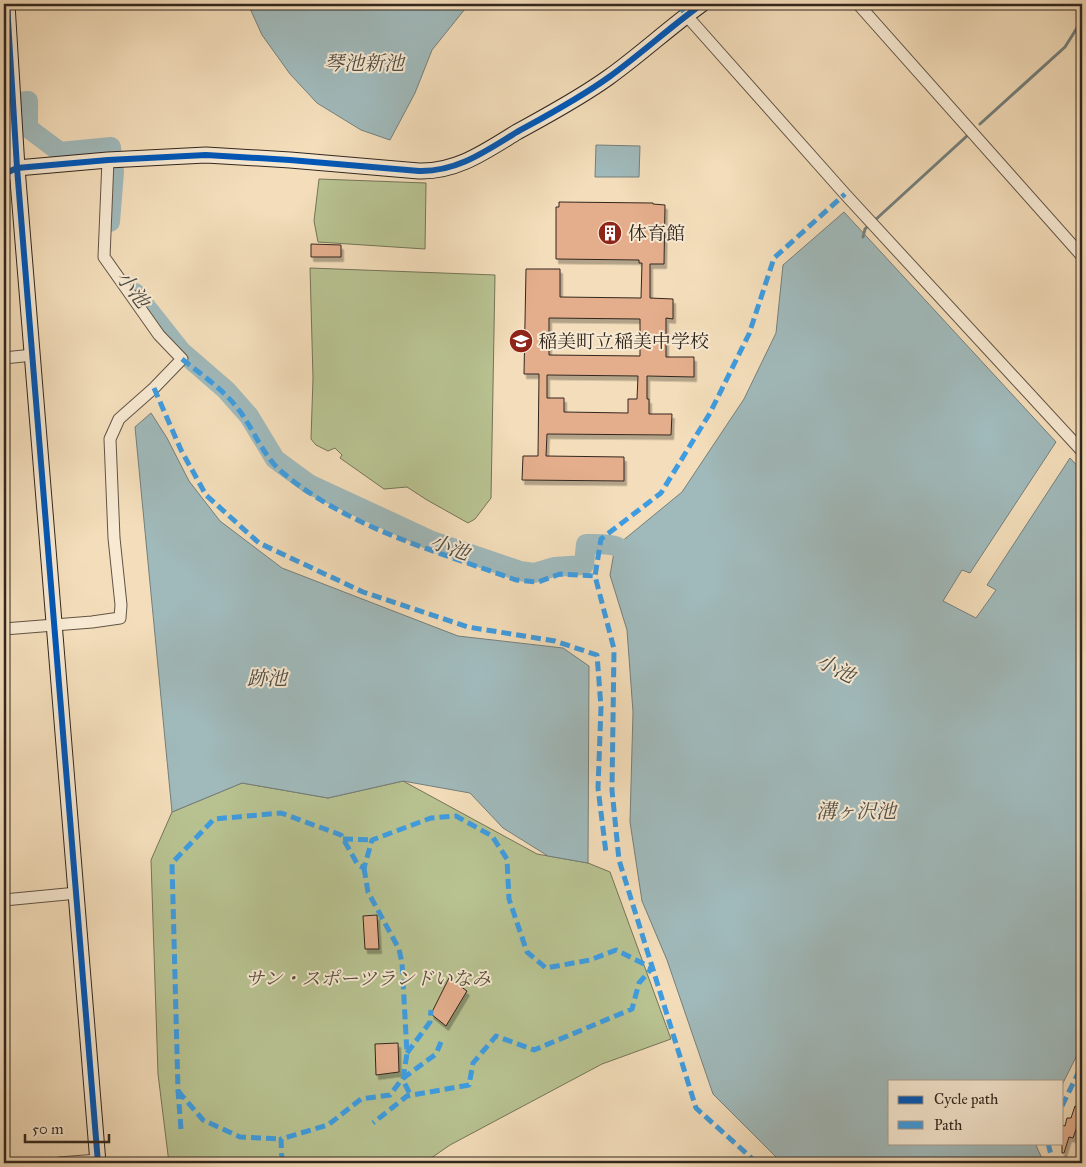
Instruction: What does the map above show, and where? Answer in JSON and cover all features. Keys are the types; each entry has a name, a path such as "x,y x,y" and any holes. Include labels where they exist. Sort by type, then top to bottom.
{"street":[{"path":"7,4 10,171 33,355 98,1162 59,1163"},
{"path":"10,171 108,160 206,155 419,171 440,170 460,165 479,155 585,93 608,78 702,4"},
{"path":"858,4 1082,256"},
{"path":"686,15 845,194 1082,451"},
{"path":"4,629 120,618 121,605 114,538 110,439 119,419 154,388 182,359 158,335 104,257 108,160"},
{"path":"4,358 33,355"},
{"path":"4,900 77,894"}],"green space":[{"path":"319,179 426,183 425,249 318,242 314,221"},
{"path":"310,268 495,275 491,498 475,519 468,523 407,487 384,489 340,458 342,455 335,448 328,451 316,445 311,439 313,378"},
{"name":"サン・スポーツランドいなみ","path":"403,781 537,854 588,863 610,872 671,1039 602,1064 450,1145 424,1163 169,1163 158,1074 151,860 172,812 242,783 328,798"}],"water":[{"name":"琴池新池","path":"248,4 469,4 432,50 415,93 390,140 361,130 317,103 290,74 262,35"},
{"path":"596,145 640,146 639,177 595,177"},
{"name":"溝ヶ沢池","path":"844,212 1056,442 970,573 962,570 943,601 976,618 996,590 987,585 1070,458 1082,471 1082,1045 1064,1081 888,1080 888,1144 1035,1144 1044,1163 782,1163 713,1094 667,960 642,901 630,822 633,712 627,630 610,575 615,547 682,492 744,399 776,333 783,265"},
{"name":"跡池","path":"151,413 167,438 189,481 220,521 282,568 458,636 563,648 589,666 588,863 548,856 503,828 470,793 403,781 328,798 242,783 172,812 135,427"}],"building":[{"path":"559,202 653,203 665,205 664,264 650,264 650,298 673,299 673,319 666,318 666,357 694,357 694,377 647,376 649,414 672,414 671,435 547,434 546,456 624,457 624,481 522,480 523,456 538,456 539,374 524,374 526,269 560,269 560,297 641,298 642,263 639,263 639,260 556,259 556,207 559,207","holes":["549,318 640,319 640,356 549,355","547,375 638,376 637,399 628,399 628,413 564,412 564,398 547,398"]},
{"path":"311,244 341,245 341,257 311,257"},
{"path":"377,915 379,949 365,949 363,916"},
{"path":"449,978 467,991 446,1026 431,1014"},
{"path":"398,1043 399,1072 376,1075 375,1044"},
{"path":"1075,1106 1082,1109 1082,1119 1080,1118 1073,1138 1069,1137 1064,1153 1062,1153 1064,1126 1067,1118 1071,1118"}],"waterway":[{"path":"980,124 1065,47 1082,20"},
{"name":"小池","path":"4,104 28,101 28,128 60,152 111,147 114,172 110,222"},
{"path":"874,221 968,135"},
{"path":"863,237 865,229 869,225"},
{"name":"小池","path":"135,293 181,351 226,390 249,416 275,459 309,484 432,541 520,571 534,573 554,567 584,565 586,544 602,544 620,548 635,564"}],"marked path":[{"path":"7,8 55,4"},
{"path":"678,4 686,15"},
{"path":"757,1163 696,1108 619,860 612,790 614,649 595,576 601,539 661,493 710,413 749,334 774,258 845,194"},
{"path":"182,359 227,396 244,418 275,466 308,492 335,508 364,523 424,548 516,580 538,582 560,574 595,576"},
{"path":"154,388 181,450 206,495 259,543 363,592 468,627 555,641 597,655 601,707 598,788 606,853"},
{"path":"181,1129 178,1091 172,863 214,819 281,813 341,835 358,865 364,868 372,840 431,818 456,816 492,836 507,859 509,899 527,952 546,968 590,960 616,950 652,968 639,983 632,1009 534,1050 496,1036 473,1063 469,1085 407,1096 373,1123"},
{"path":"343,839 372,840"},
{"path":"364,868 368,892 399,949 402,963 407,1053 403,1080 411,1096"},
{"path":"407,1053 430,1022 431,1010"},
{"path":"282,1163 281,1139 328,1125 361,1099 390,1095 402,1079 436,1054 441,1042"},
{"path":"1064,1102 1082,1065"},
{"path":"178,1091 203,1120 240,1137 281,1139"},
{"path":"1048,1144 1053,1163"}],"cycle path":[{"path":"7,4 17,168 98,1163"},
{"path":"4,174 17,168 108,160 206,155 419,171 446,168 471,159 587,92 621,68 702,4"}],"place":[{"name":"体育館","path":"610,233"},
{"name":"稲美町立稲美中学校","path":"521,341"}]}
